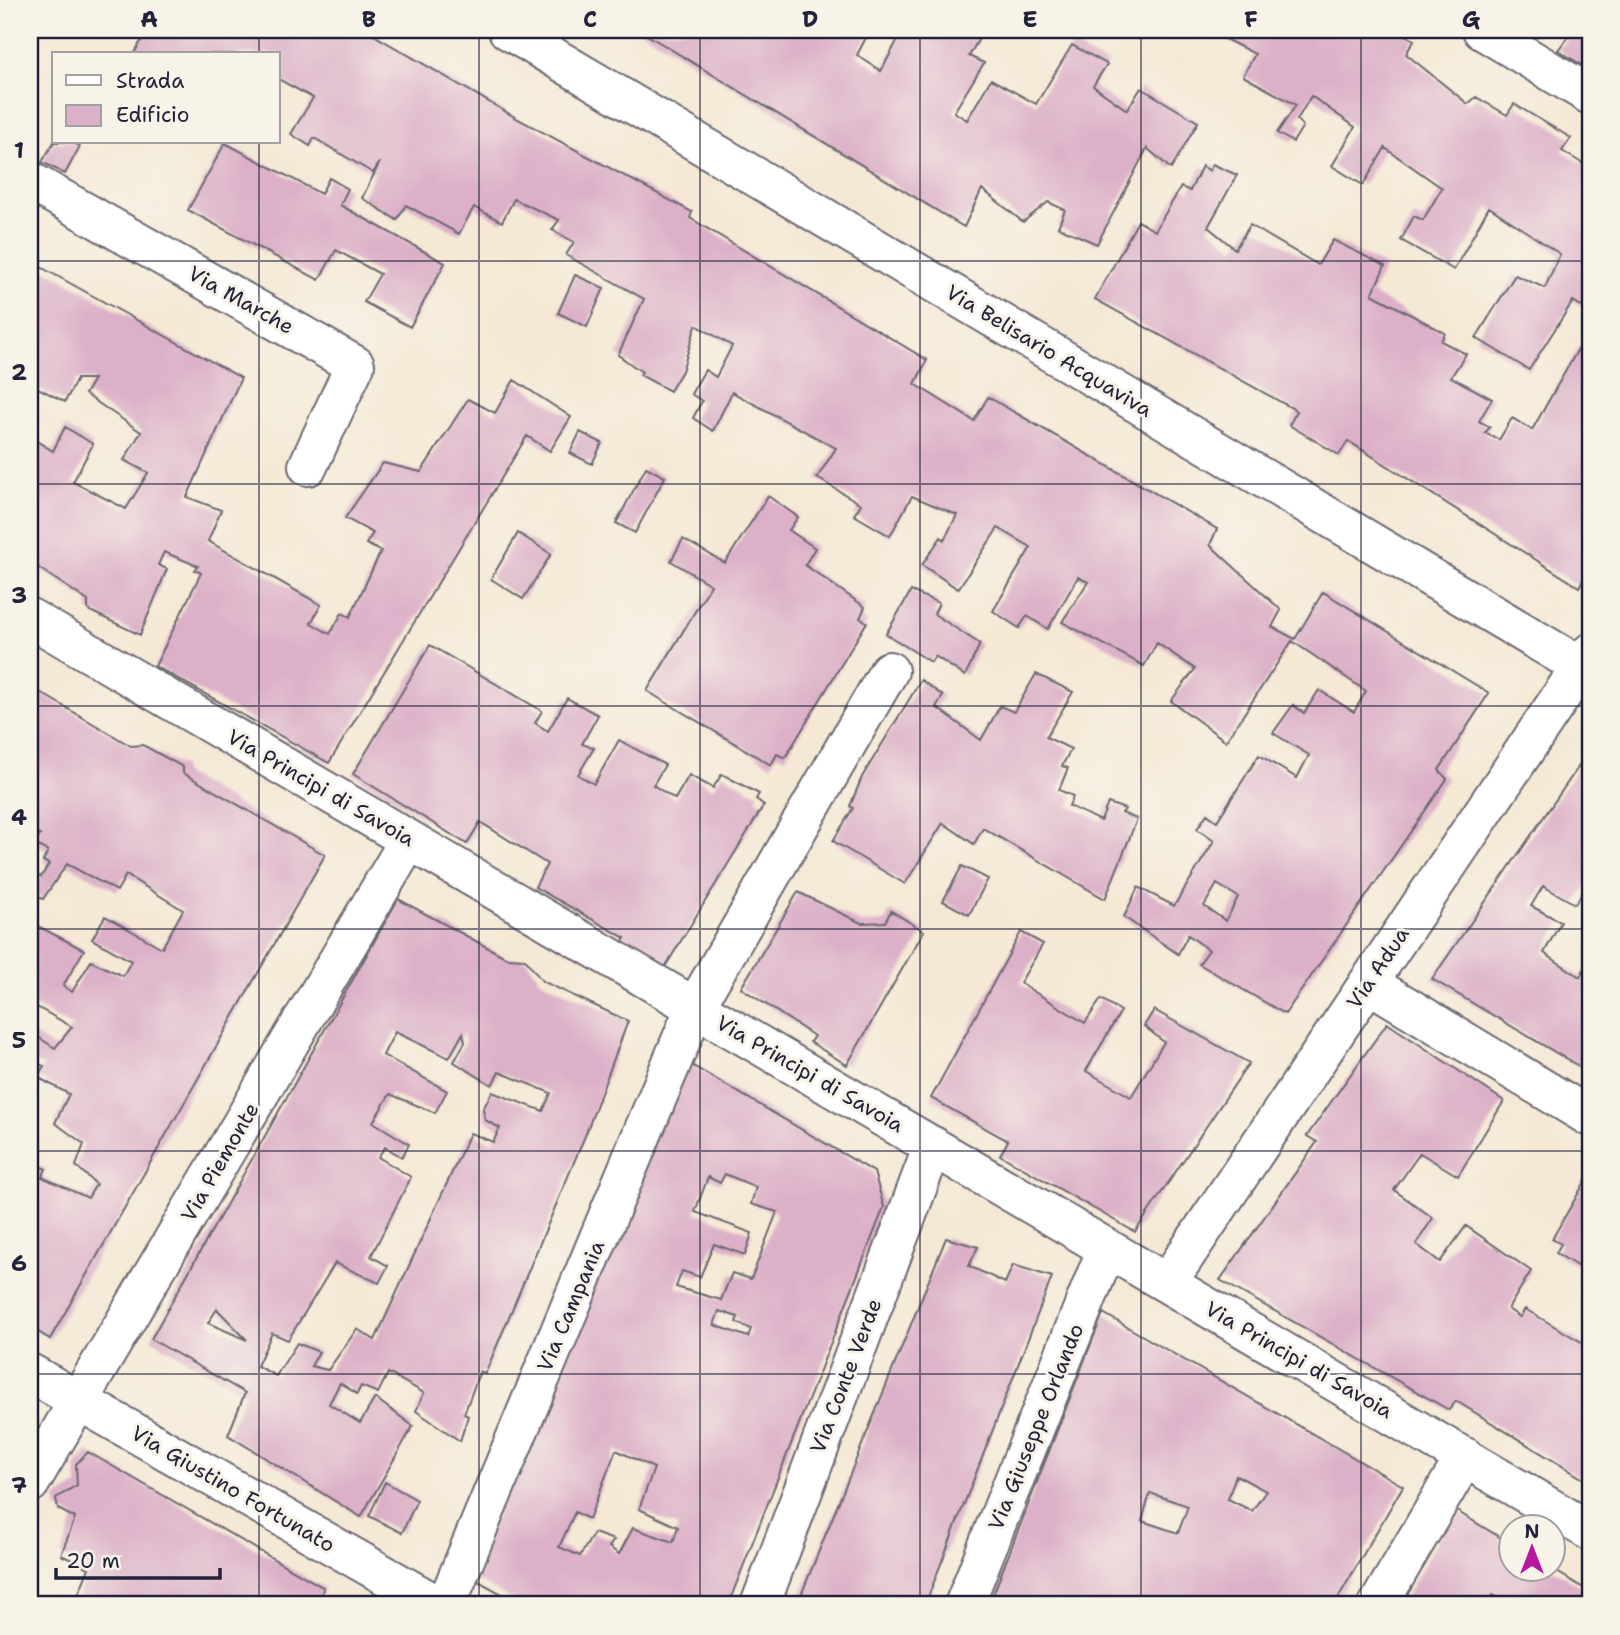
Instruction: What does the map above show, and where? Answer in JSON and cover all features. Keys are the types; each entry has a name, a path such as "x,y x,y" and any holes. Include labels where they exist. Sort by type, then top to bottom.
{"street":[{"name":"Via Belisario Acquaviva","path":"508,30 1587,664"},
{"path":"1482,30 1590,95"},
{"name":"Via Marche","path":"30,181 355,365 308,466"},
{"name":"Via Principi di Savoia","path":"30,618 1590,1531"},
{"name":"Via Adua","path":"1167,1283 1368,983 1587,664"},
{"name":"Via Campania","path":"446,1605 695,1007 889,671"},
{"name":"Via Piemonte","path":"30,1483 409,840"},
{"path":"1368,983 1590,1117"},
{"name":"Via Conte Verde","path":"760,1605 933,1146"},
{"name":"Via Giuseppe Orlando","path":"964,1605 1107,1248"},
{"name":"Via Giustino Fortunato","path":"30,1373 437,1605"},
{"path":"1378,1605 1465,1457"}],"building":[{"path":"147,30 365,30 518,119 692,212 690,218 927,360 915,384 974,421 988,397 1217,529 1210,545 1281,610 1272,627 1295,639 1323,592 1489,693 1439,770 1447,779 1285,1014 1199,964 1209,950 1188,935 1178,954 1124,917 1138,887 1174,906 1214,841 1197,829 1207,814 1217,821 1259,755 1297,778 1309,755 1273,733 1293,705 1304,713 1319,690 1354,712 1366,691 1292,641 1226,741 1171,701 1195,669 1157,643 1144,666 1062,622 1088,582 1078,577 1048,629 1027,616 1019,628 993,611 1031,547 998,528 958,589 922,565 941,537 944,540 957,515 912,496 890,536 854,515 861,504 817,478 836,448 732,392 713,431 693,418 702,401 691,394 705,370 716,377 732,346 696,325 682,371 670,391 640,375 642,372 618,355 644,299 566,255 574,242 552,230 559,220 514,199 502,222 474,207 459,234 406,205 397,220 362,198 380,162 373,173 314,138 310,146 291,134 313,98 280,80 280,52 135,52","holes":["1217,884 1238,897 1226,921 1204,906"]},
{"path":"639,30 870,30 857,55 881,71 903,30 984,30 969,56 984,63 954,112 967,120 991,79 1036,104 1072,45 1107,64 1093,86 1127,110 1141,88 1198,122 1171,169 1147,148 1097,244 1058,227 1065,210 1048,202 1023,222 982,189 964,227"},
{"path":"1215,30 1398,30 1414,40 1406,54 1468,104 1476,97 1507,115 1514,104 1571,138 1562,151 1590,168 1590,271 1587,277 1590,278 1590,312 1573,301 1529,370 1476,338 1515,275 1545,288 1560,254 1489,207 1454,270 1401,240 1414,216 1423,220 1442,188 1385,148 1363,185 1332,166 1355,127 1311,96 1297,120 1303,126 1293,142 1277,133 1296,105 1243,76 1255,54 1213,33"},
{"path":"1573,30 1590,30 1590,70 1558,50"},
{"path":"53,144 80,146 65,174 42,162"},
{"path":"227,144 321,194 329,178 348,189 340,205 445,263 410,327 364,302 380,274 336,250 319,280 188,210"},
{"path":"1212,164 1237,175 1208,227 1235,249 1250,225 1318,265 1333,240 1385,266 1372,294 1445,333 1441,341 1466,354 1451,377 1492,399 1479,421 1490,427 1485,433 1499,440 1512,418 1532,430 1590,328 1590,567 1579,587 1348,441 1339,455 1289,425 1297,411 1095,299 1138,221 1155,231 1181,187 1190,191 1202,166 1210,171"},
{"path":"30,261 241,378 187,497 221,510 208,541 321,605 311,623 330,634 342,613 350,617 381,551 366,544 373,533 345,518 383,463 421,472 468,399 495,413 514,380 571,417 550,451 527,436 329,763 155,666 201,573 195,570 198,566 164,552 158,565 167,569 140,635 88,610 88,601 30,562 30,437 53,451 65,427 93,444 73,482 126,509 148,473 124,460 141,432 85,394 94,379 77,379 65,402 30,384"},
{"path":"575,275 604,288 587,327 558,313"},
{"path":"580,432 602,443 592,464 570,453"},
{"path":"646,467 665,477 635,533 616,523"},
{"path":"768,496 798,517 789,530 815,548 805,565 865,607 860,618 867,622 785,758 777,754 771,765 647,691 711,585 671,561 683,539 725,563"},
{"path":"518,533 551,554 523,599 491,579"},
{"path":"911,591 939,603 934,614 980,644 965,676 935,656 931,662 886,634"},
{"path":"430,645 542,711 535,723 548,731 567,698 598,715 582,744 594,748 578,775 594,784 619,740 665,765 653,785 675,799 689,775 713,788 722,774 759,794 756,799 764,805 662,972 620,947 625,938 535,887 547,864 480,822 467,844 353,774"},
{"path":"1036,674 1073,692 1046,737 1071,749 1062,766 1068,768 1059,790 1073,796 1069,806 1101,821 1108,803 1125,809 1122,813 1137,819 1105,899 983,828 974,844 943,823 905,884 833,841 853,808 850,806 862,777 921,680 943,696 936,707 981,740 1000,706 1014,712"},
{"path":"38,691 131,746 143,745 183,767 183,773 325,855 50,1339 30,1327 30,1161 46,1169 42,1177 88,1198 96,1184 76,1166 84,1144 55,1123 69,1094 37,1077 44,1066 30,1061 30,1032 55,1048 72,1027 30,1003 30,989 35,981 30,980 30,922 84,950 63,986 72,992 91,961 123,976 131,961 92,939 105,916 162,948 183,910 126,875 117,891 67,864 43,899 30,893 30,872 41,877 49,864 43,861 48,851 35,844 40,835 30,831 30,706"},
{"path":"1590,750 1590,881 1575,904 1543,886 1531,906 1561,922 1544,953 1580,977 1590,959 1590,1073 1432,979"},
{"path":"962,866 988,879 969,915 943,901"},
{"path":"798,892 861,923 885,922 891,911 924,931 847,1065 810,1042 814,1036 741,988"},
{"path":"398,899 507,958 525,959 542,981 628,1021 585,1136 485,1374 480,1371 464,1414 468,1416 460,1441 416,1411 424,1393 388,1373 378,1393 361,1386 357,1394 340,1383 329,1404 360,1423 375,1398 413,1426 361,1517 228,1435 245,1393 151,1339","holes":["395,1032 449,1058 463,1033 465,1042 454,1062 492,1085 499,1072 551,1093 543,1111 492,1092 483,1109 485,1120 500,1128 493,1142 470,1133 375,1340 357,1329 328,1370 311,1366 319,1352 297,1343 276,1376 257,1366 272,1333 288,1340 335,1263 379,1283 388,1266 371,1256 411,1177 378,1157 385,1147 402,1157 409,1144 373,1122 390,1094 435,1113 447,1091 383,1055","217,1309 247,1340 208,1323"]},
{"path":"1021,932 1043,944 1020,983 1085,1023 1101,999 1121,1011 1086,1071 1131,1097 1164,1042 1144,1026 1154,1010 1249,1063 1135,1232 1000,1155 1008,1141 931,1098"},
{"path":"1387,1023 1504,1101 1458,1176 1420,1153 1394,1190 1433,1218 1416,1244 1440,1262 1466,1226 1531,1271 1508,1309 1520,1317 1525,1309 1590,1347 1590,1483 1456,1401 1449,1410 1220,1280 1317,1142 1307,1136"},
{"path":"683,1060 874,1172 884,1207 728,1605 522,1605 471,1577","holes":["725,1174 756,1187 751,1204 777,1212 751,1279 732,1273 721,1300 676,1287 682,1271 700,1277 714,1244 745,1255 752,1233 695,1212 708,1177 720,1183","719,1311 738,1317 736,1322 751,1329 748,1337 714,1325","616,1450 654,1468 639,1509 678,1527 673,1542 633,1528 619,1554 609,1547 614,1540 594,1533 580,1556 559,1547 575,1512 589,1519"]},
{"path":"1590,1173 1590,1274 1556,1253 1561,1244 1552,1239"},
{"path":"946,1238 978,1247 969,1266 1005,1283 1013,1265 1052,1277 925,1605 797,1605"},
{"path":"1103,1313 1403,1486 1334,1605 989,1605","holes":["1236,1475 1266,1491 1252,1511 1228,1499","1150,1493 1188,1506 1178,1533 1142,1521"]},
{"path":"88,1452 324,1588 316,1605 74,1605 89,1568 61,1555 75,1518 58,1509 56,1498 77,1485 76,1464"},
{"path":"385,1482 417,1500 402,1533 369,1516"},
{"path":"1455,1510 1498,1536 1498,1582 1568,1582 1568,1579 1590,1592 1590,1605 1541,1605 1526,1599 1522,1605 1511,1605 1493,1595 1487,1605 1401,1605"},
{"path":"30,1595 45,1601 44,1605 30,1605"}]}
